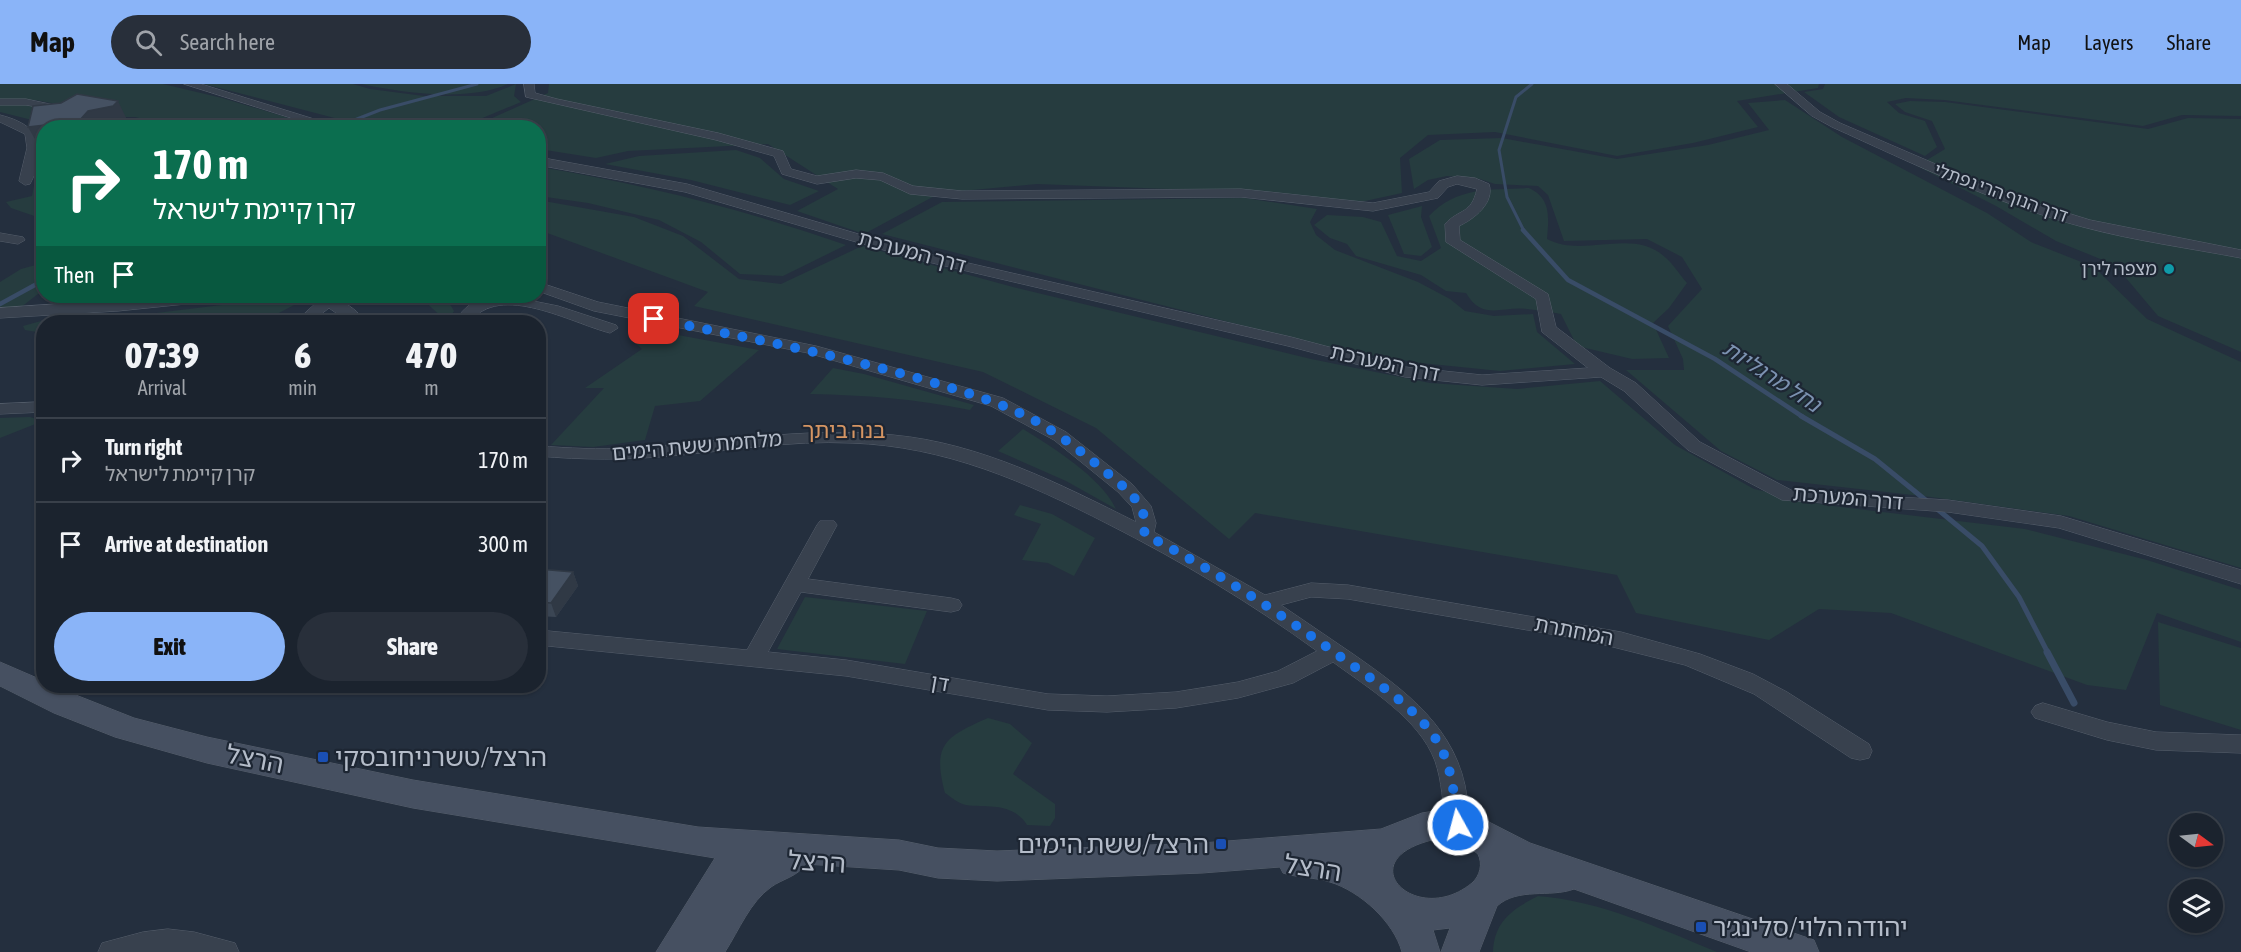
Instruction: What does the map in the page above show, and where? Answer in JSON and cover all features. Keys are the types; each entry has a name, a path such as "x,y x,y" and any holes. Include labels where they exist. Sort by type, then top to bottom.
{"street":[{"path":"189,84 310,120"},
{"path":"529,84 530,94 555,102 718,137 779,154 786,171 818,180 856,174 883,177 910,190 962,195 1241,193 1372,207 1433,195 1440,184 1456,179 1473,180 1485,187 1482,197 1475,213 1452,224 1453,242 1543,297 1548,329 1604,372"},
{"name":"דרך הנוף הרי נפתלי","path":"1780,84 1816,114 1836,125 2009,199 2086,224 2241,254"},
{"path":"0,102 26,102 76,111"},
{"path":"90,114 100,119 110,120"},
{"path":"0,118 17,122 28,128 32,135 34,144 25,181"},
{"name":"דרך המערכת","path":"546,162 687,188 916,255 1291,342 1405,372 1482,380 1604,372 1630,387 1694,446 1790,496 1948,506 2061,522 2241,577"},
{"path":"0,237 18,240"},
{"path":"546,289 594,306 810,349 997,402 1060,436 1125,488 1142,506 1146,523 1144,534"},
{"path":"0,313 147,303"},
{"path":"311,315 325,303"},
{"path":"333,303 349,315"},
{"path":"466,315 476,306 489,303"},
{"path":"528,303 610,328"},
{"path":"0,409 36,407"},
{"name":"מלחמת ששת הימים","path":"546,452 589,455 815,437 894,440 969,455 1007,468 1144,534 1265,603 1334,652 1420,720 1438,743 1451,770 1471,831"},
{"path":"754,658 793,584 828,525"},
{"path":"793,584 951,605"},
{"name":"המחתרת","path":"1265,603 1295,593 1316,590 1346,593 1481,614 1624,641 1675,654 1729,672 1764,689 1860,751"},
{"name":"דן","path":"546,638 846,669 1048,702 1107,704 1176,700 1238,690 1285,677 1334,652"},
{"name":"הרצל","path":"0,673 36,691"},
{"name":"הרצל","path":"41,693 65,705 127,728 207,750 413,794 698,842 789,860 895,868 938,863 1049,866 1202,858 1385,843"},
{"path":"2043,712 2142,739 2175,744 2203,741 2241,744"},
{"path":"1421,952 1416,934 1391,902 1373,873 1374,860 1385,843 1434,824 1471,831 1517,854 1800,952"},
{"path":"1460,952 1500,868 1497,853 1471,831"},
{"path":"675,952 745,851"},
{"name":"הרצל","path":"745,851 899,855 938,863"},
{"name":"הרצל","path":"1202,858 1304,862 1340,869 1359,876 1391,902"},
{"path":"704,952 747,884 768,869 789,860"},
{"path":"1391,902 1442,914 1464,909 1486,894 1528,878 1553,877 1602,885"},
{"path":"112,952 164,939 194,943 225,952"}],"green space":[{"path":"0,84 163,84 222,98 296,120 147,120 135,117 109,117 95,111 35,100 0,101"},
{"path":"204,84 353,84 370,89 424,96 486,96 516,84 514,96 521,102 478,120 342,120"},
{"path":"361,84 508,84 474,93 436,94"},
{"path":"549,84 1819,84 1818,88 1737,101 1758,127 1693,143 1617,156 1495,132 1428,135 1400,158 1402,193 1356,203 1248,192 1037,184 940,193 864,234 797,211 838,189 768,144 628,151 596,158 546,150 546,120 488,120 548,93"},
{"path":"1825,84 2241,84 2241,116 2182,115 2143,126 1944,100 1906,98 1887,102 1899,113 1925,121 1937,147 1925,156 1839,117 1804,92 1823,89"},
{"path":"1785,100 1842,137 1987,213 2031,242 2094,267 2147,319 2241,362 2241,568 2069,516 1931,497 1777,480 1721,451 1626,370 1684,370 1683,359 1668,326 1702,289 1682,257 1647,239 1564,241 1548,195 1538,186 1495,184 1480,179 1447,176 1428,180 1414,189 1409,159 1440,140 1502,138 1617,159 1708,145 1769,130 1748,103"},
{"path":"1910,101 1945,102 2148,129 2188,118 2241,119 2241,352 2158,316 2115,265 2056,241 1996,206 1917,166 1945,149 1932,121 1905,112 1895,104"},
{"path":"12,102 83,114 32,120 0,112 0,103"},
{"path":"736,150 760,158 784,179 819,191 790,205 691,180 605,164 639,156"},
{"path":"546,168 617,181 694,199 770,220 846,245 783,276 740,274 701,242 659,220 588,203 546,197"},
{"path":"36,175 36,217 11,208 6,202 32,196"},
{"path":"1529,188 1536,192 1545,203 1548,216 1547,239 1577,246 1639,244 1653,249 1674,267 1687,283 1669,308 1653,323 1669,358 1632,359 1577,346 1561,314 1527,309 1486,310 1472,302 1466,293 1446,291 1421,275 1356,256 1347,244 1330,238 1314,225 1327,215 1363,217 1381,222 1397,256 1421,261 1441,248 1429,216 1440,206 1463,194"},
{"path":"1245,198 1317,209 1310,222 1316,235 1335,250 1418,282 1450,299 1465,311 1494,316 1533,314 1537,332 1575,364 1500,371 1421,363 1343,351 882,234 942,202"},
{"path":"546,201 634,217 683,236 739,279 781,284 862,246 1013,287 1311,359 1430,383 1517,389 1600,381 1675,445 1754,489 1824,505 2025,529 2147,560 2241,590 2241,642 2157,613 2126,690 2087,685 1891,613 1819,609 1769,640 1636,613 1617,575 1255,513 1229,539 1096,428 983,372 694,306 708,292 546,233"},
{"path":"1422,206 1421,217 1432,247 1421,256 1404,254 1388,215"},
{"path":"36,265 36,295 20,308 0,308 0,282 21,269"},
{"path":"237,303 294,305 275,315 140,315"},
{"path":"427,303 448,303 454,311 451,315 439,315"},
{"path":"36,322 36,332 25,330 23,326"},
{"path":"651,330 759,350 700,401 655,406 645,440 593,447 551,445 604,388 585,388 642,349 632,340"},
{"path":"833,368 864,374 974,405 970,410 890,398 810,394"},
{"path":"30,417 36,419 36,424 0,438 0,418"},
{"path":"1023,429 1088,474 1109,497 1116,509 1066,481 998,451"},
{"path":"1020,505 1052,514 1095,538 1074,576 1048,563 1022,560 1041,524 1014,515"},
{"path":"805,597 927,611 905,664 777,649"},
{"path":"2158,622 2241,648 2241,730 2160,705"},
{"path":"988,718 1010,724 1032,743 1013,774 1055,804 1055,818 1050,826 1027,825 1007,809 963,804 945,793 940,763 946,744 961,731"},
{"path":"1538,896 1584,903 1607,910 1717,952 1493,952 1497,932 1506,918 1520,906"}],"building":[{"path":"77,94 118,101 113,106 88,111 80,120 36,120 36,126 28,127 33,106 61,103"},
{"path":"546,570 573,572 551,603 546,603"}],"waterway":[{"path":"354,120 380,110 477,84"},
{"name":"נחל מרגליות","path":"1524,231 1507,197 1499,150 1516,97 1532,84"},
{"name":"נחל מרגליות","path":"1523,230 1568,280 1715,359 1803,417"},
{"path":"0,304 36,284"},
{"name":"נחל מרגליות","path":"1801,416 1875,459 1928,502"},
{"name":"נחל מרגליות","path":"1936,508 1982,546 2019,597 2048,653"},
{"name":"נחל מרגליות","path":"2047,652 2074,703"}],"place":[{"name":"מצפה לירן","path":"2169,269"},
{"name":"הרצל/טשרניחובסקי","path":"323,757"},
{"name":"הרצל/ששת הימים","path":"1221,844"},
{"name":"יהודה הלוי/סלינג׳ר","path":"1701,927"}],"district":[{"name":"בנה ביתך","path":"844,430"}],"route":[{"path":"654,319 810,349 970,393 997,402 1060,436 1125,488 1142,506 1146,523 1144,534 1243,588 1292,621 1373,680 1420,720 1438,743 1451,770 1458,825"}]}
